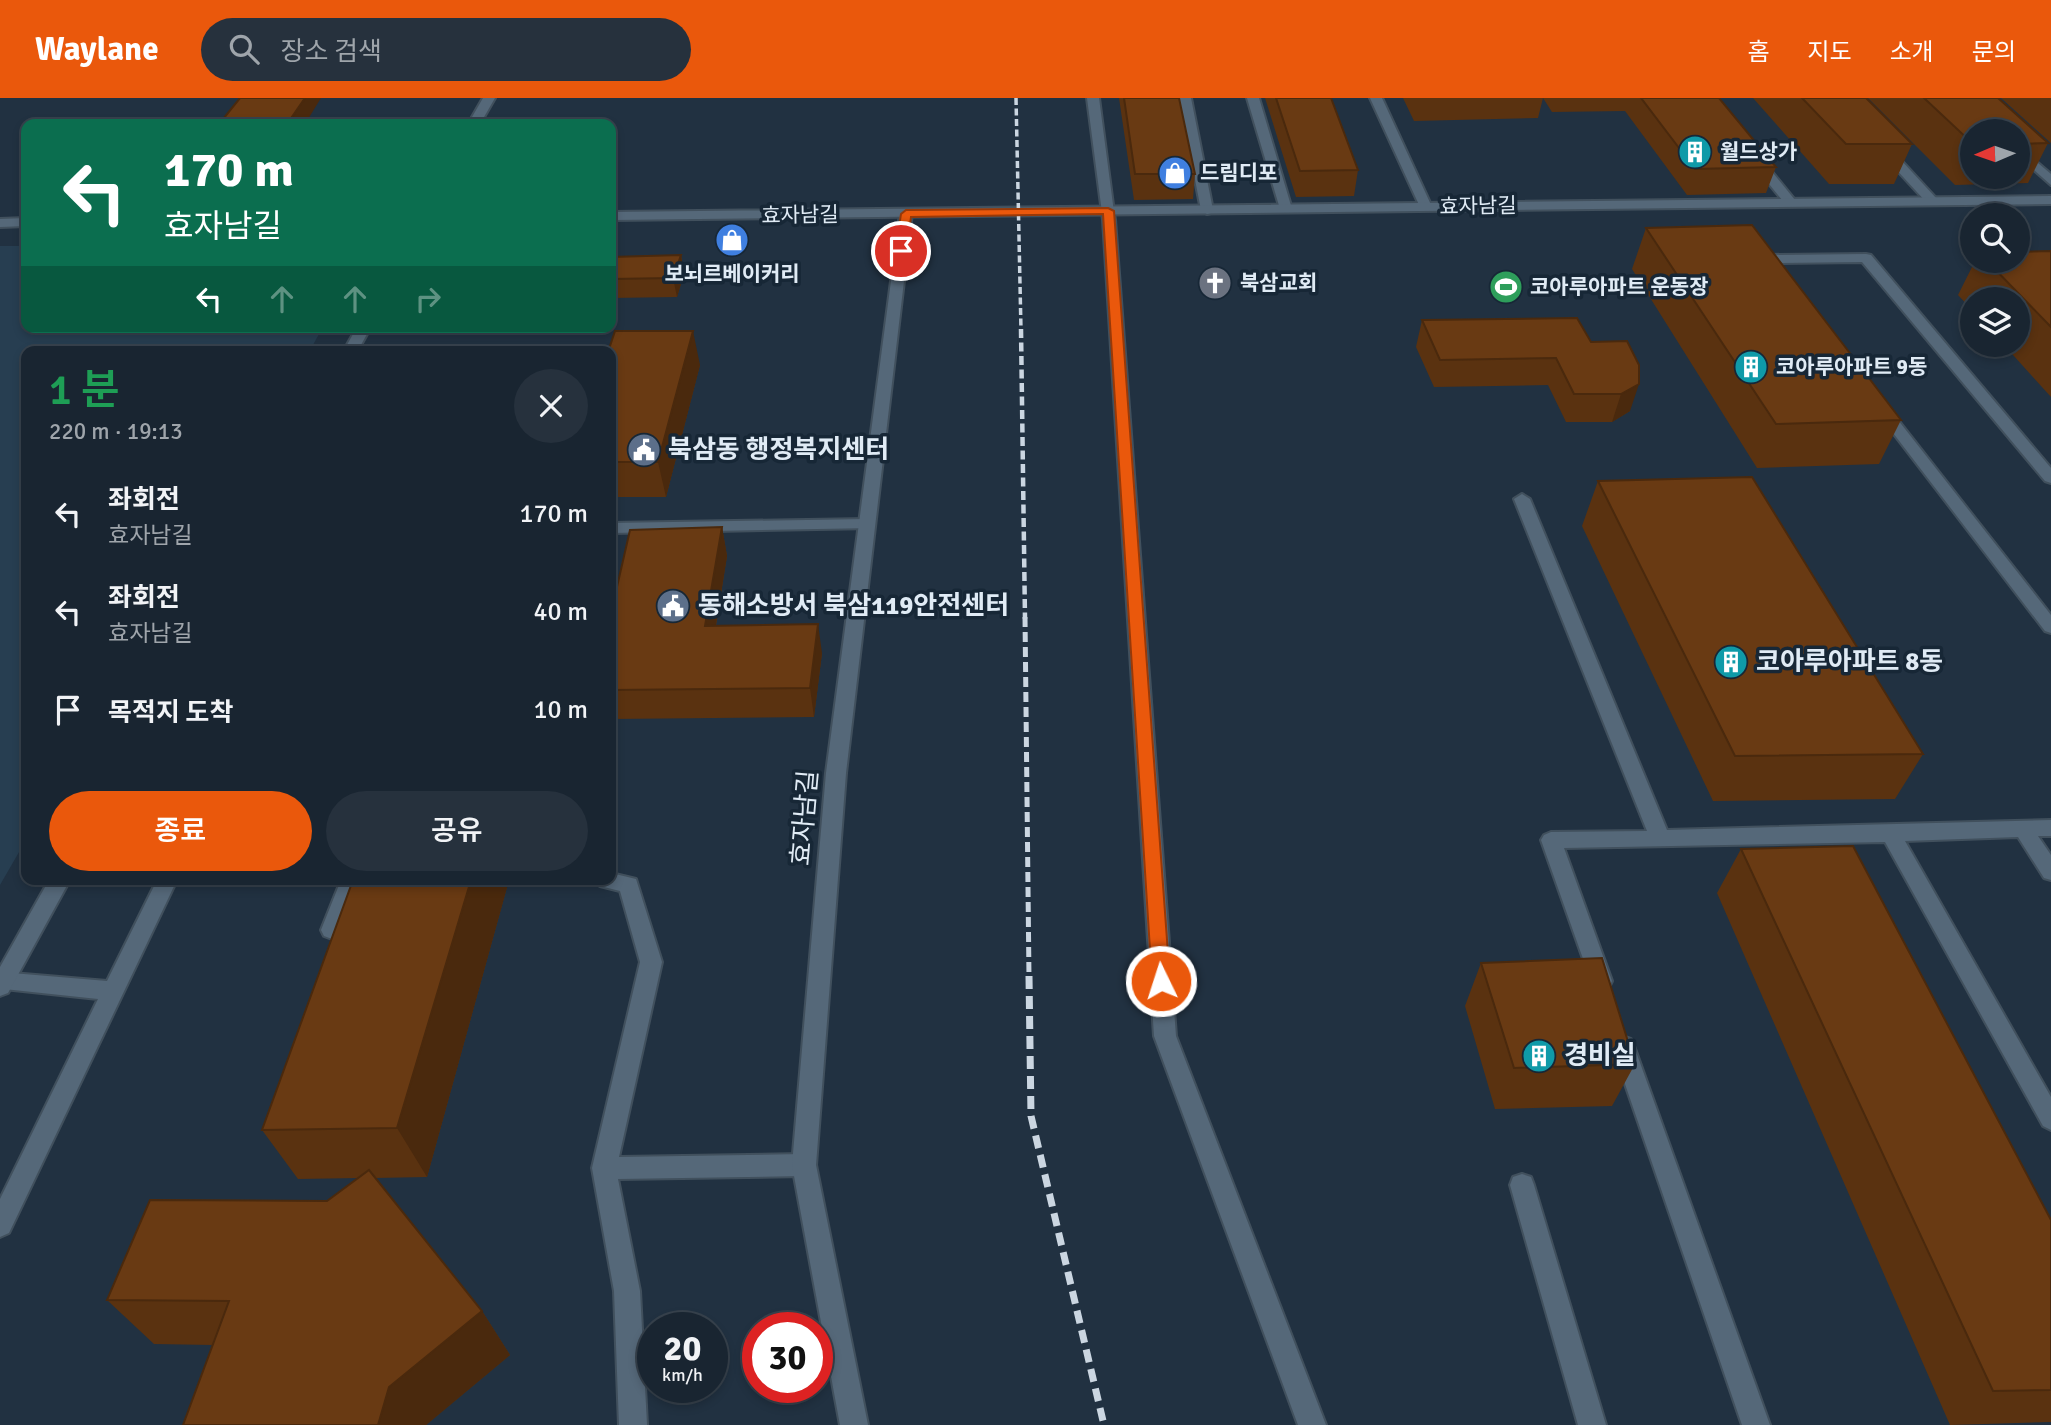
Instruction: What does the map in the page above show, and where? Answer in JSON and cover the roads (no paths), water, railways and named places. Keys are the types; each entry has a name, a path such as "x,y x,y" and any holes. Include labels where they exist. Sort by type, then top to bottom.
{"street":[{"path":"477,119 489,98"},
{"path":"1093,98 1108,211 1165,1036 1312,1425"},
{"path":"1185,98 1208,209"},
{"path":"1253,98 1286,209"},
{"path":"1376,98 1426,207"},
{"path":"1880,145 1932,201"},
{"path":"1749,150 1791,203"},
{"path":"2030,161 2051,181"},
{"name":"효자남길","path":"616,216 2051,200"},
{"name":"효자남길","path":"854,1425 804,1166 836,773 906,214"},
{"path":"0,223 21,222"},
{"path":"1782,281 1766,259 1866,258 2051,478"},
{"path":"1874,399 2051,627"},
{"path":"1522,499 1660,838"},
{"path":"1606,996 1551,840 1891,835 2051,828"},
{"path":"2023,829 2051,872"},
{"path":"1891,835 2051,1119"},
{"path":"616,882 629,886 652,962 604,1168 627,1291 633,1425"},
{"path":"57,885 1,982 113,991"},
{"path":"0,1225 165,885"},
{"path":"332,930 349,885"},
{"path":"1615,1022 1756,1425"},
{"path":"604,1168 804,1166"},
{"path":"1522,1185 1592,1425"}],"lane":[{"path":"616,528 867,524"}],"railway":[{"path":"1016,98 1021,330"},
{"path":"1021,329 1025,619"},
{"path":"1025,617 1029,978"},
{"path":"1029,976 1031,1116 1104,1425"}],"place":[{"name":"월드상가","path":"1695,152"},
{"name":"드림디포","path":"1175,173"},
{"name":"보뇌르베이커리","path":"732,240"},
{"name":"북삼교회","path":"1215,283"},
{"name":"코아루아파트 운동장","path":"1506,287"},
{"name":"코아루아파트 9동","path":"1751,367"},
{"name":"북삼동 행정복지센터","path":"644,450"},
{"name":"동해소방서 북삼119안전센터","path":"673,606"},
{"name":"코아루아파트 8동","path":"1731,662"},
{"name":"경비실","path":"1539,1056"}]}
